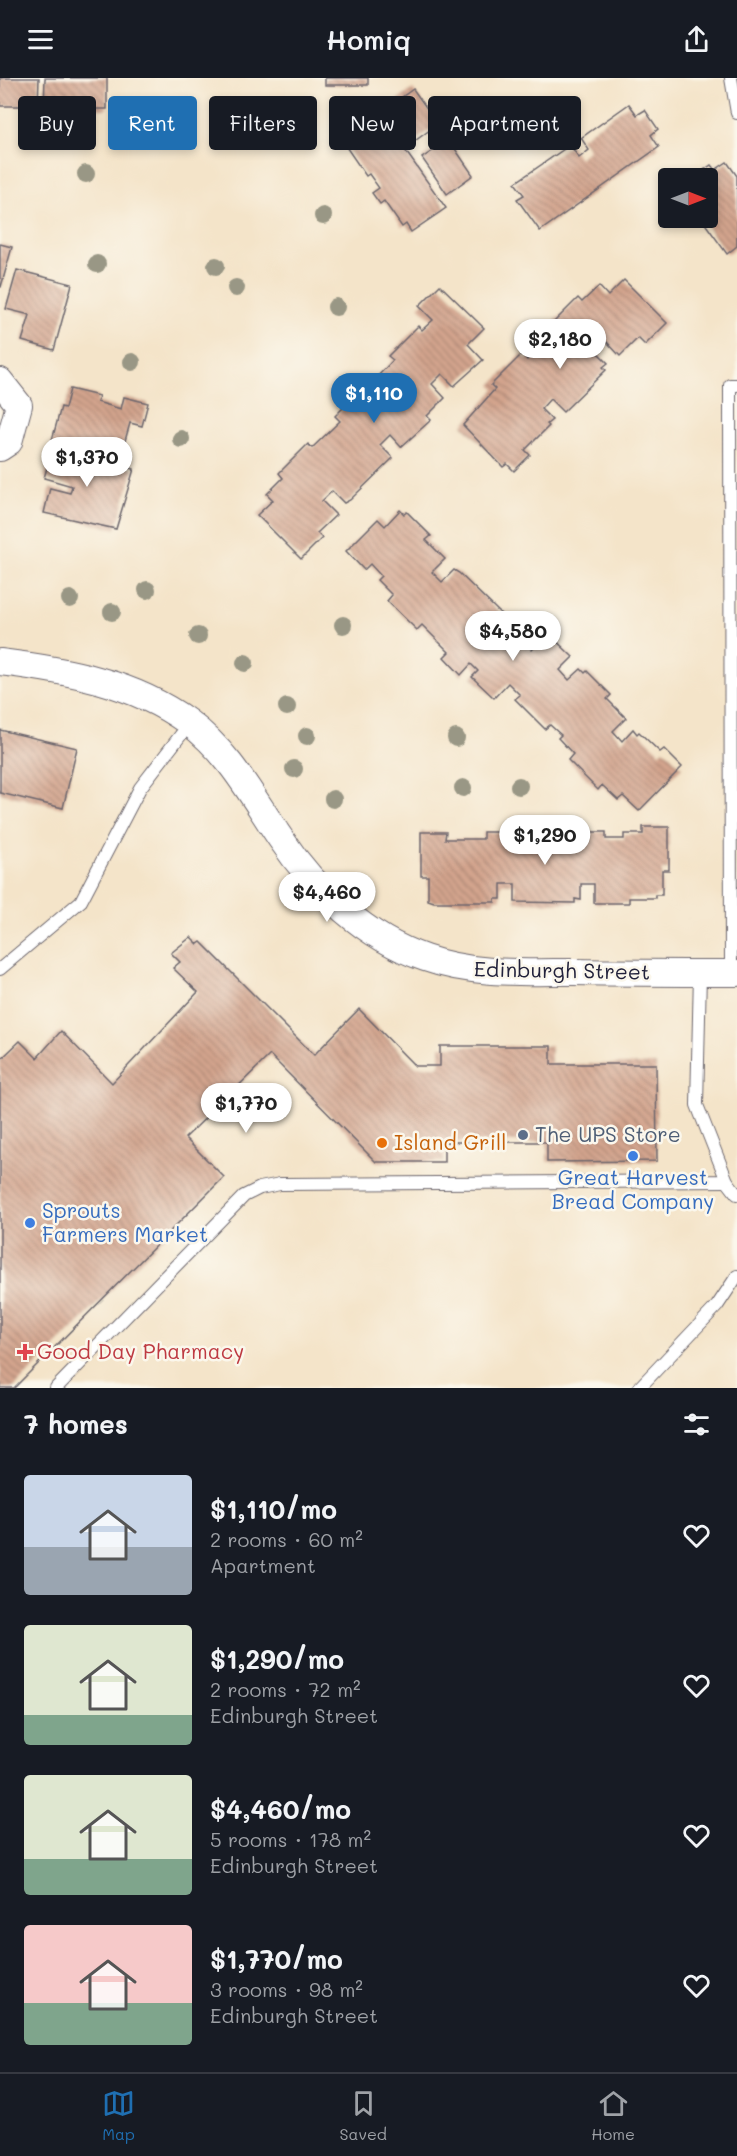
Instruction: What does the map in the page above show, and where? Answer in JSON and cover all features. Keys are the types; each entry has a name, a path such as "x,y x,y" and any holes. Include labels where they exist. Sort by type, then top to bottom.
{"street":[{"path":"0,381 19,405 9,442 0,448"},
{"name":"Edinburgh Street","path":"0,662 78,674 122,687 168,709 190,723 245,780 281,839 315,885 374,932 425,958 469,970 734,973"}],"lane":[{"path":"731,78 737,113"},
{"path":"734,973 730,385 737,385"},
{"path":"0,969 81,901 140,788 190,723"},
{"path":"700,973 697,1105 727,1180 737,1194"},
{"path":"56,1388 244,1196 260,1188 280,1184 727,1180"},
{"path":"639,1388 717,1306 737,1276"}],"building":[{"path":"0,78 39,78 38,96 18,96 18,106 0,106"},
{"path":"45,78 107,78 107,109 96,109 96,96 44,96"},
{"path":"325,78 368,78 368,85 325,85"},
{"path":"413,89 428,110 428,131 416,140 416,96 403,96"},
{"path":"629,104 637,115 645,110 658,129 651,135 659,147 540,231 517,199 524,195 515,183 563,150 573,150 579,158 589,150 581,138"},
{"path":"348,150 405,150 446,208 411,232 406,224 402,227 384,201 380,204 372,193 379,188 369,174 366,176"},
{"path":"434,150 456,150 473,175 447,194 422,158"},
{"path":"727,162 737,176 737,246 727,254 708,228 718,228 718,168"},
{"path":"0,244 12,247 1,287 0,287"},
{"path":"17,270 72,284 54,350 22,341 30,315 6,309"},
{"path":"624,280 667,323 645,345 638,338 620,356 607,342 597,352 608,363 603,367 606,370 563,412 550,399 541,409 552,420 525,450 530,455 514,471 507,464 503,467 463,425 495,389 491,385 522,354 527,360 554,334 548,328 578,298 582,302 599,286 608,296"},
{"path":"440,285 484,328 468,344 483,360 454,386 442,374 432,384 445,398 427,416 431,420 401,447 390,435 380,445 393,458 350,500 344,503 332,491 322,501 336,515 317,533 322,538 301,559 257,515 273,500 267,494 283,478 279,473 308,444 312,448 340,421 335,416 365,386 369,390 380,380 377,377 393,360 388,356 418,326 422,330 433,320 419,306"},
{"path":"70,389 99,396 97,402 121,409 124,397 148,403 142,426 130,423 119,462 51,444 61,407 65,408"},
{"path":"53,447 134,469 116,529 44,513 50,488 70,493 72,486 44,478"},
{"path":"400,510 404,514 407,512 431,536 426,540 445,559 432,572 442,582 454,570 459,573 502,615 500,617 505,623 492,636 503,646 516,634 532,650 548,633 573,657 560,670 569,680 581,669 585,673 587,671 611,695 607,699 626,718 613,731 622,741 633,729 660,752 664,749 682,767 639,811 623,796 618,800 602,785 598,790 568,760 573,754 558,738 561,735 550,725 545,729 515,699 520,695 508,683 494,698 472,677 478,671 471,664 461,675 444,657 449,652 422,625 417,630 387,601 392,595 377,580 381,576 370,564 364,570 346,551 378,519 385,526"},
{"path":"0,730 77,748 63,808 0,793"},
{"path":"643,827 669,827 669,870 662,870 662,895 655,895 655,898 629,898 629,903 594,903 594,884 581,884 581,900 575,899 575,903 515,902 515,884 501,884 501,899 495,899 495,902 434,902 428,900 428,876 421,876 421,832 446,832 445,839 483,839 483,832 526,832 526,839 563,839 563,832 606,832 606,839 624,839 624,834 643,834"},
{"path":"191,937 198,944 201,942 314,1055 359,1009 415,1066 440,1066 440,1046 551,1046 551,1064 656,1064 657,1161 547,1162 547,1142 444,1142 444,1162 376,1162 270,1055 185,1138 224,1177 14,1388 0,1388 0,1060 20,1041 37,1058 61,1031 112,1083 198,992 173,968 180,962 171,953"}],"place":[{"name":"The UPS Store","path":"523,1135"},
{"name":"Island Grill","path":"382,1143"},
{"name":"Great Harvest Bread Company","path":"633,1156"},
{"name":"Sprouts Farmers Market","path":"30,1223"},
{"name":"Good Day Pharmacy","path":"25,1352"}]}
